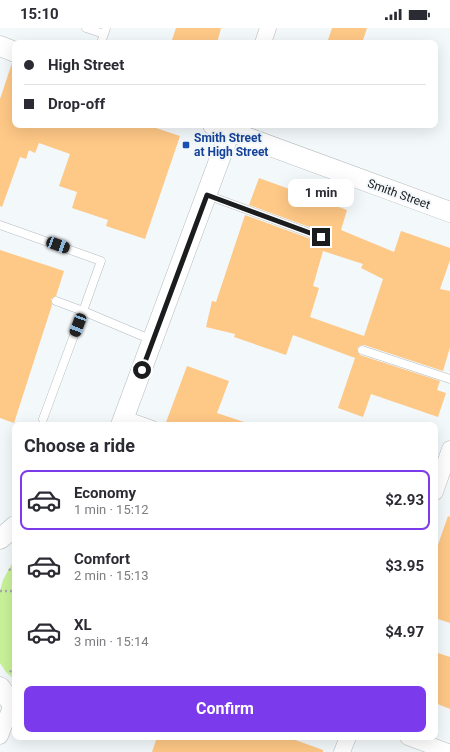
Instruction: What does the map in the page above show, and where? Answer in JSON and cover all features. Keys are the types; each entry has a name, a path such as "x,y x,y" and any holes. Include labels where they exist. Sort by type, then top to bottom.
{"street":[{"path":"264,40 268,28"},
{"path":"0,46 12,51"},
{"path":"123,420 207,195 225,128"},
{"name":"Smith Street","path":"228,128 450,212"},
{"path":"438,483 450,449"},
{"path":"0,539 12,529"},
{"path":"0,687 12,702"},
{"path":"0,736 12,709"},
{"path":"342,752 347,740"},
{"path":"416,740 448,752"}],"lane":[{"path":"86,28 105,31"},
{"path":"207,195 321,237"},
{"path":"0,225 102,261 43,420"},
{"path":"56,301 84,311 152,340"},
{"path":"362,350 450,379"},
{"path":"123,420 135,422"}],"path":[{"path":"9,568 12,571"},
{"path":"0,592 12,591"}],"green space":[{"path":"12,564 12,677 0,663 0,591 3,580"}],"building":[{"path":"176,28 221,28 218,40 172,40"},
{"path":"332,28 367,28 363,40 328,40"},
{"path":"12,63 12,128 156,128 180,136 145,239 106,226 108,220 72,208 77,192 59,186 70,154 39,143 35,153 29,150 26,159 20,157 2,207 0,206 0,99"},
{"path":"259,178 347,210 341,230 394,252 401,231 450,248 450,260 440,289 450,291 450,347 443,371 364,345 359,346 357,349 360,355 440,381 437,390 446,393 438,417 371,394 363,417 338,408 355,358 293,335 286,355 234,337 235,334 206,327 212,301 216,302 245,215 319,242 326,239 323,232 249,205","holes":["323,251 363,264 361,268 383,279 364,336 310,317 319,288 313,286"]},
{"path":"0,250 64,271 56,296 51,299 52,305 14,422 0,418"},
{"path":"187,366 229,381 217,413 244,422 166,422"},
{"path":"448,516 450,517 450,623 438,619 438,544"},
{"path":"438,653 450,657 450,709 438,704"},
{"path":"156,740 295,740 323,750 323,752 152,752"}],"place":[{"name":"Smith Street at High Street","path":"186,145"}],"route":[{"path":"142,370 207,195 321,237"}]}
